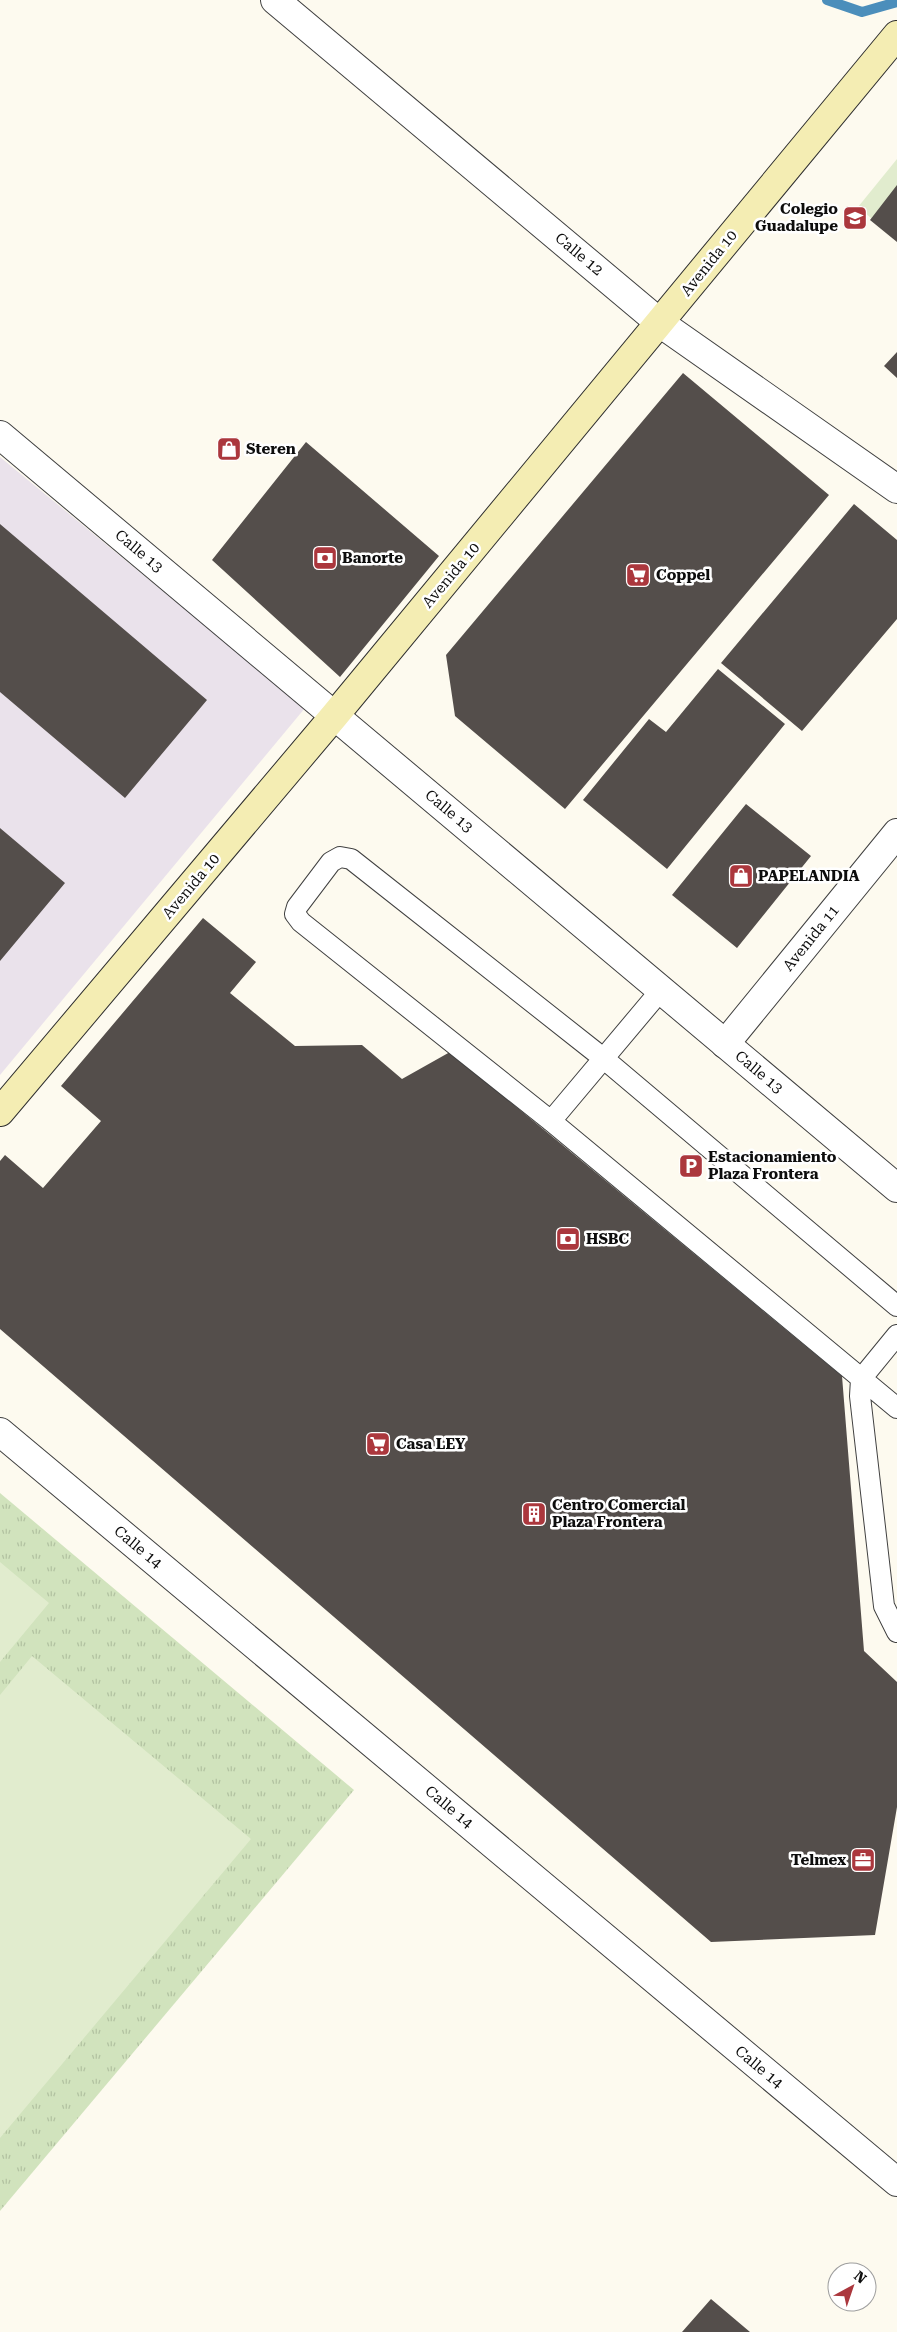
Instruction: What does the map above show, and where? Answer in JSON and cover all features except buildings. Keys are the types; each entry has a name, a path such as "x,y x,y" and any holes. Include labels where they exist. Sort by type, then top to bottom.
{"main road":[{"name":"Avenida 10","path":"4,1099 335,715 897,35"}],"street":[{"name":"Calle 12","path":"275,0 660,323 897,489"},
{"name":"Calle 13","path":"0,435 897,1188"},
{"name":"Avenida 11","path":"725,1044 897,833"},
{"name":"Calle 14","path":"0,1432 897,2182"}],"lane":[{"path":"897,1306 603,1058 351,859 340,857 331,862 297,907 295,914 301,922 551,1121 897,1408"},
{"path":"551,1121 660,990"},
{"path":"897,1336 861,1379 860,1396 884,1606 897,1632"}],"shaded area":[{"path":"0,457 305,708 0,1075"}],"green space":[{"name":"Colegio Guadalupe","path":"897,159 897,240 858,207"},
{"path":"0,1493 354,1790 0,2211"},
{"path":"0,1562 49,1603 0,1662"},
{"path":"32,1656 251,1839 0,2138 0,1695"}],"waterway":[{"path":"827,0 862,12 897,2"}],"place":[{"name":"Colegio Guadalupe","path":"855,218"},
{"name":"Steren","path":"229,449"},
{"name":"Banorte","path":"325,558"},
{"name":"Coppel","path":"638,575"},
{"name":"PAPELANDIA","path":"741,876"},
{"name":"Estacionamiento Plaza Frontera","path":"691,1166"},
{"name":"HSBC","path":"568,1239"},
{"name":"Casa LEY","path":"378,1444"},
{"name":"Centro Comercial Plaza Frontera","path":"534,1514"},
{"name":"Telmex","path":"863,1860"}]}
